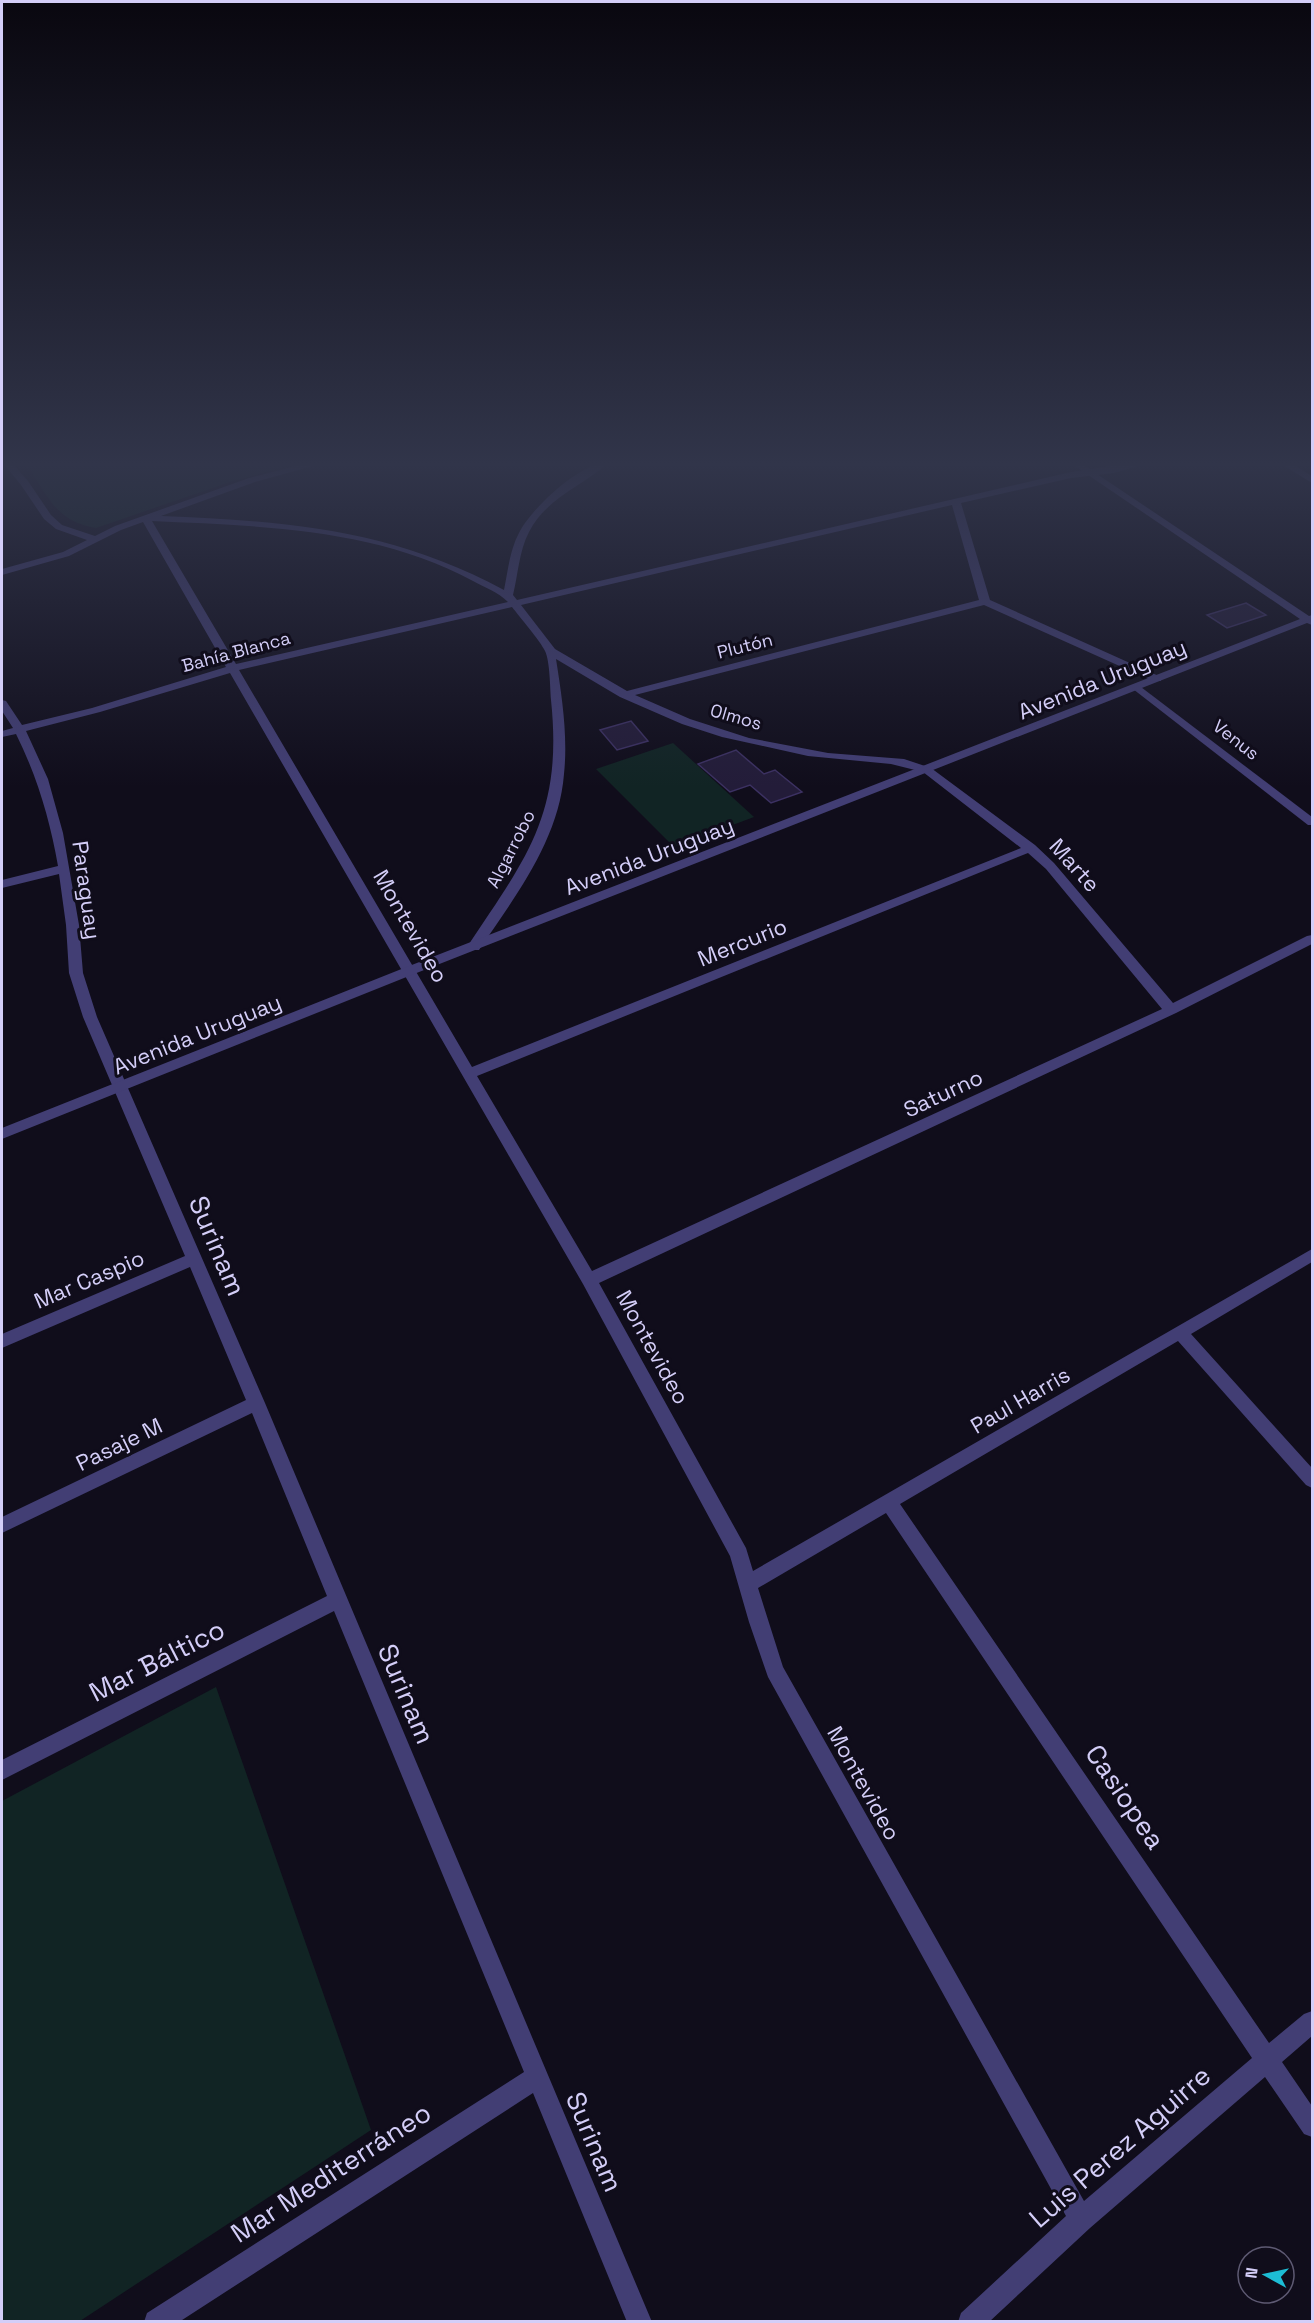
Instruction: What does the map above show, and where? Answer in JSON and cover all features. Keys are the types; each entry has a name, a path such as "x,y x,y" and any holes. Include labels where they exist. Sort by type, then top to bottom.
{"street":[{"name":"Montevideo","path":"176,570 589,1280 739,1554 758,1622 775,1671 1081,2219"},
{"path":"455,570 511,599 550,651"},
{"path":"511,599 515,570"},
{"name":"Bahía Blanca","path":"2,735 96,710 234,668 511,599 644,570"},
{"path":"976,570 985,602 1157,679"},
{"path":"1236,570 1311,620"},
{"name":"Plutón","path":"624,695 985,602"},
{"name":"Avenida Uruguay","path":"2,1134 409,972 1311,620"},
{"name":"Olmos","path":"550,651 624,695 669,715 753,741 827,756 902,763 927,770"},
{"name":"Algarrobo","path":"474,947 517,880 550,815 558,772 559,734 550,651"},
{"name":"Venus","path":"1137,687 1312,822"},
{"name":"Paraguay","path":"2,703 21,730 49,801 73,920 76,974 90,1017 121,1088"},
{"name":"Marte","path":"927,770 1050,866 1171,1010"},
{"name":"Mercurio","path":"468,1074 1031,849"},
{"path":"2,884 63,869"},
{"name":"Saturno","path":"589,1280 1171,1010 1312,939"},
{"name":"Surinam","path":"121,1088 256,1403 640,2322"},
{"name":"Paul Harris","path":"748,1583 1181,1334 1312,1255"},
{"name":"Mar Caspio","path":"2,1341 193,1259"},
{"path":"1181,1334 1312,1480"},
{"name":"Pasaje M","path":"2,1525 256,1403"},
{"name":"Casiopea","path":"888,1502 1268,2058 1312,2126"},
{"name":"Mar Báltico","path":"2,1770 337,1599"},
{"name":"Luis Perez Aguirre","path":"970,2322 1081,2219 1312,2022"},
{"name":"Mar Mediterráneo","path":"156,2322 537,2076"}],"green space":[{"path":"673,743 754,817 674,847 596,769"},
{"path":"216,1687 371,2130 80,2321 2,2321 2,1801"}],"building":[{"path":"1246,603 1266,615 1227,628 1207,615"},
{"path":"631,721 648,741 617,750 600,730"},
{"path":"736,750 764,774 775,770 802,792 771,803 750,785 730,792 698,764"}]}
